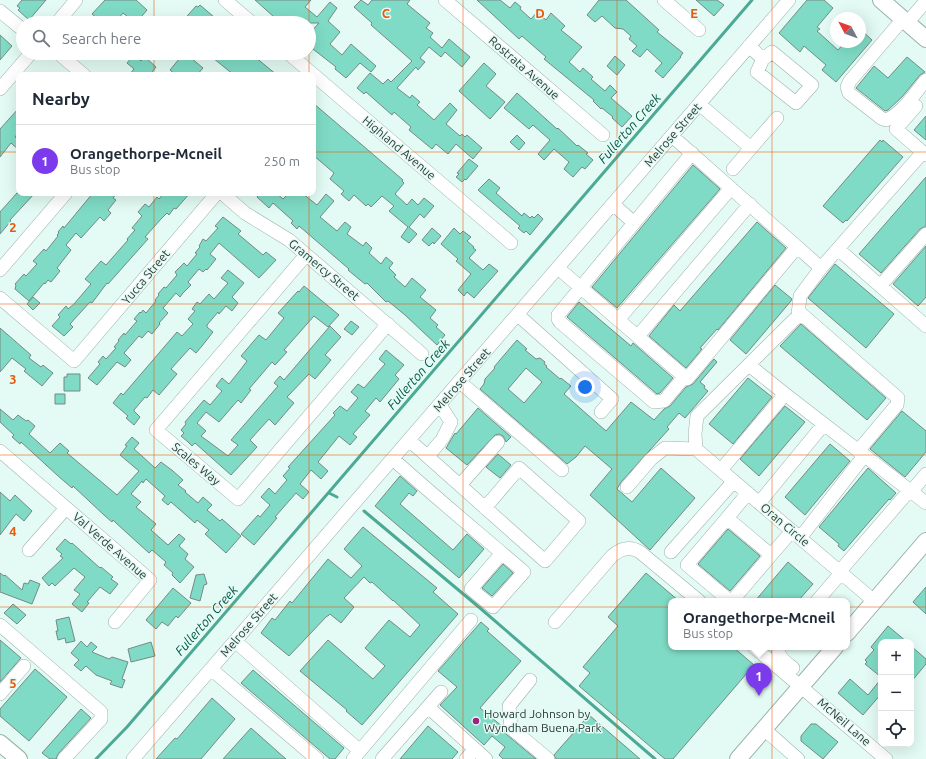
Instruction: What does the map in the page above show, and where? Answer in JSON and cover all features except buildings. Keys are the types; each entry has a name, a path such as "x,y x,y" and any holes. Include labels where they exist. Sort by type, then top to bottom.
{"main road":[{"path":"881,0 926,39"},
{"path":"850,629 926,541"},
{"path":"738,759 832,650"},
{"path":"0,743 20,759"}],"street":[{"path":"63,16 76,0"},
{"path":"225,0 244,16"},
{"name":"Rostrata Avenue","path":"445,0 603,135"},
{"path":"664,0 699,30"},
{"name":"Melrose Street","path":"133,759 789,0"},
{"path":"926,0 850,81 847,89 881,118 886,120 893,117 926,80"},
{"path":"0,11 16,24"},
{"path":"749,46 763,59"},
{"path":"0,89 26,60"},
{"path":"66,60 80,72"},
{"name":"Highland Avenue","path":"296,60 310,72"},
{"name":"Highland Avenue","path":"316,77 511,243"},
{"path":"627,487 652,459 666,448 696,449 695,434 698,416 798,316 800,296 821,268 924,153 896,129 926,94"},
{"path":"699,104 751,148"},
{"path":"733,169 778,118"},
{"path":"672,136 821,268"},
{"path":"684,376 664,401 654,402 566,327 558,319 558,315 692,153"},
{"path":"618,320 731,188"},
{"path":"0,270 63,196"},
{"name":"Yucca Street","path":"0,298 74,361 214,196"},
{"name":"Gramercy Street","path":"225,196 245,213 278,232 422,354"},
{"path":"613,204 634,223"},
{"path":"638,336 750,204"},
{"path":"880,286 926,234"},
{"path":"558,268 687,379 797,247"},
{"path":"838,249 880,286 924,321"},
{"name":"Scales Way","path":"306,255 156,430 238,499 388,324"},
{"path":"734,598 771,555 796,534 861,453 897,405 898,398 798,311"},
{"path":"518,315 612,399 601,412"},
{"path":"749,365 926,503"},
{"path":"460,382 562,470"},
{"path":"721,470 785,394"},
{"path":"428,456 442,440 451,422 440,405"},
{"path":"759,503 824,424"},
{"path":"409,440 545,561 579,521 519,468 486,508"},
{"path":"460,485 498,442"},
{"name":"Oran Circle","path":"696,449 874,601"},
{"name":"Val Verde Avenue","path":"0,451 150,580 115,622"},
{"path":"393,459 502,552"},
{"path":"819,598 926,474"},
{"path":"671,552 734,481"},
{"path":"727,598 687,565 748,493"},
{"name":"Val Verde Avenue","path":"29,550 66,508"},
{"path":"727,518 771,555"},
{"path":"555,622 612,556 626,548 634,548 640,552 695,598"},
{"path":"236,641 356,755 471,620"},
{"path":"0,625 101,712 101,718 64,759"},
{"path":"758,650 804,683"},
{"path":"777,650 779,655 804,683"},
{"path":"0,694 24,666"},
{"path":"211,670 316,759"},
{"path":"530,680 508,706 511,728 548,759"},
{"name":"McNeil Lane","path":"804,683 886,759"},
{"path":"382,759 441,692"},
{"path":"428,707 486,759"},
{"path":"764,730 798,759"},
{"path":"466,759 475,749"}],"waterway":[{"name":"Fullerton Creek","path":"96,759 127,727 752,0"},
{"path":"329,493 337,497"},
{"path":"364,511 480,608 655,759"}],"place":[{"name":"Orangethorpe-Mcneil","path":"759,696"},
{"name":"Howard Johnson by Wyndham Buena Park","path":"476,721"}]}
